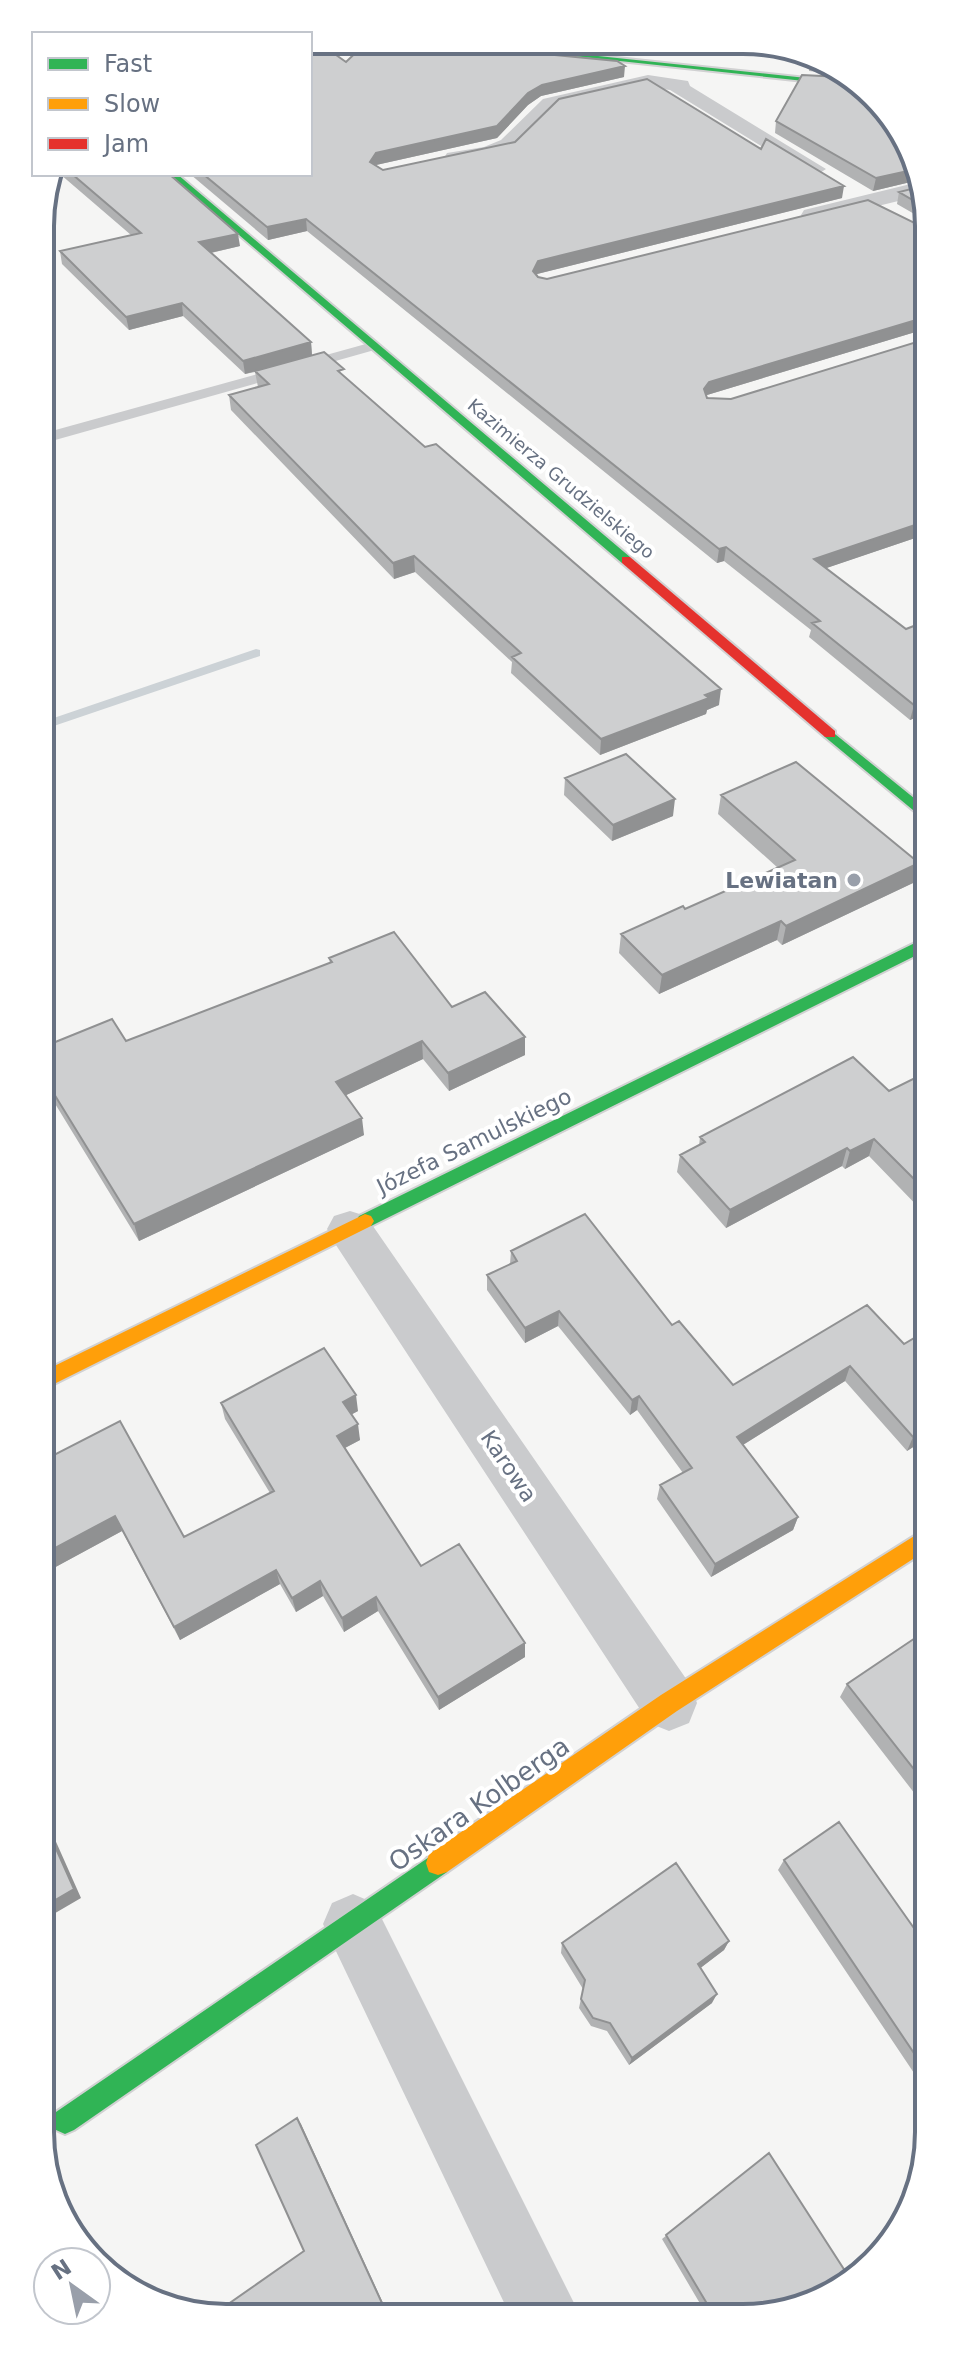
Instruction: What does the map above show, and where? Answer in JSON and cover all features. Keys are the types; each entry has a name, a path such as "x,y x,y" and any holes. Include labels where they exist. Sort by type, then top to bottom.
{"street":[{"path":"601,54 688,77"},
{"path":"688,77 679,88 901,220"},
{"path":"431,163 506,146 516,139 542,107 550,103 648,81 688,77 841,85"},
{"name":"Kazimierza Grudzielskiego","path":"174,176 915,807"},
{"path":"789,220 911,191"},
{"name":"Józefa Samulskiego","path":"54,1375 915,949"},
{"name":"Karowa","path":"350,1229 669,1703"},
{"name":"Oskara Kolberga","path":"65,2121 669,1703 915,1546"},
{"path":"353,1924 541,2304"}],"lane":[{"path":"54,435 373,346"}],"building":[{"path":"312,54 335,54 346,62 354,54 544,54 617,61 625,66 542,85 528,93 497,126 376,153 370,162 383,170 515,142 559,99 647,79 761,149 766,139 844,186 538,261 533,271 538,277 547,279 868,200 915,223 915,320 709,382 704,389 707,398 731,399 915,342 915,525 814,559 906,629 915,626 915,705 812,623 820,621 726,547 719,549 306,219 267,227 205,176 312,176"},
{"path":"802,75 826,76 865,104 892,140 906,171 876,178 776,121"},
{"path":"74,176 171,176 238,234 199,242 311,342 243,361 182,303 126,317 60,251 141,233"},
{"path":"911,189 913,200 899,192"},
{"path":"324,352 344,369 338,371 425,447 436,444 721,689 705,695 709,698 601,739 512,657 521,653 414,556 393,563 229,395 269,384 255,371"},
{"path":"626,754 675,799 613,825 565,778"},
{"path":"796,762 915,860 915,865 786,926 781,921 662,975 621,934 795,860 721,795"},
{"path":"394,932 452,1007 485,992 525,1037 448,1073 422,1041 336,1082 362,1118 134,1224 54,1094 54,1043 112,1019 126,1041 332,962 329,958"},
{"path":"853,1057 889,1091 915,1078 915,1180 874,1139 850,1151 847,1148 730,1210 680,1155 705,1142 700,1137"},
{"path":"585,1214 672,1325 679,1321 733,1385 867,1305 904,1344 915,1338 915,1436 913,1437 850,1366 737,1437 798,1517 715,1564 660,1485 692,1468 639,1396 632,1400 559,1311 525,1328 487,1275 517,1261 511,1251"},
{"path":"324,1348 356,1395 343,1402 358,1424 337,1436 421,1566 459,1544 525,1643 438,1697 376,1597 342,1618 320,1581 292,1598 276,1570 174,1627 115,1516 54,1549 54,1455 120,1421 184,1537 274,1491 221,1403"},
{"path":"915,1638 915,1771 847,1684"},
{"path":"839,1822 915,1930 915,2055 784,1860"},
{"path":"54,1844 74,1889 54,1901"},
{"path":"676,1863 729,1941 698,1964 717,1994 632,2058 610,2023 593,2018 581,1999 585,1980 562,1943"},
{"path":"297,2118 382,2304 228,2304 304,2251 256,2145"},
{"path":"769,2153 844,2270 809,2291 787,2298 765,2303 707,2304 666,2235"}],"waterway":[{"path":"54,722 256,653"}],"traffic: fast":[{"path":"560,54 840,84"},
{"path":"174,176 626,560"},
{"path":"830,734 915,806"},
{"path":"365,1221 915,949"},
{"path":"65,2121 438,1863"}],"traffic: slow":[{"path":"54,1375 365,1221"},
{"path":"438,1863 669,1703 915,1546"}],"traffic: jam":[{"path":"626,560 830,734"}],"place":[{"name":"Lewiatan","path":"854,880"}]}
